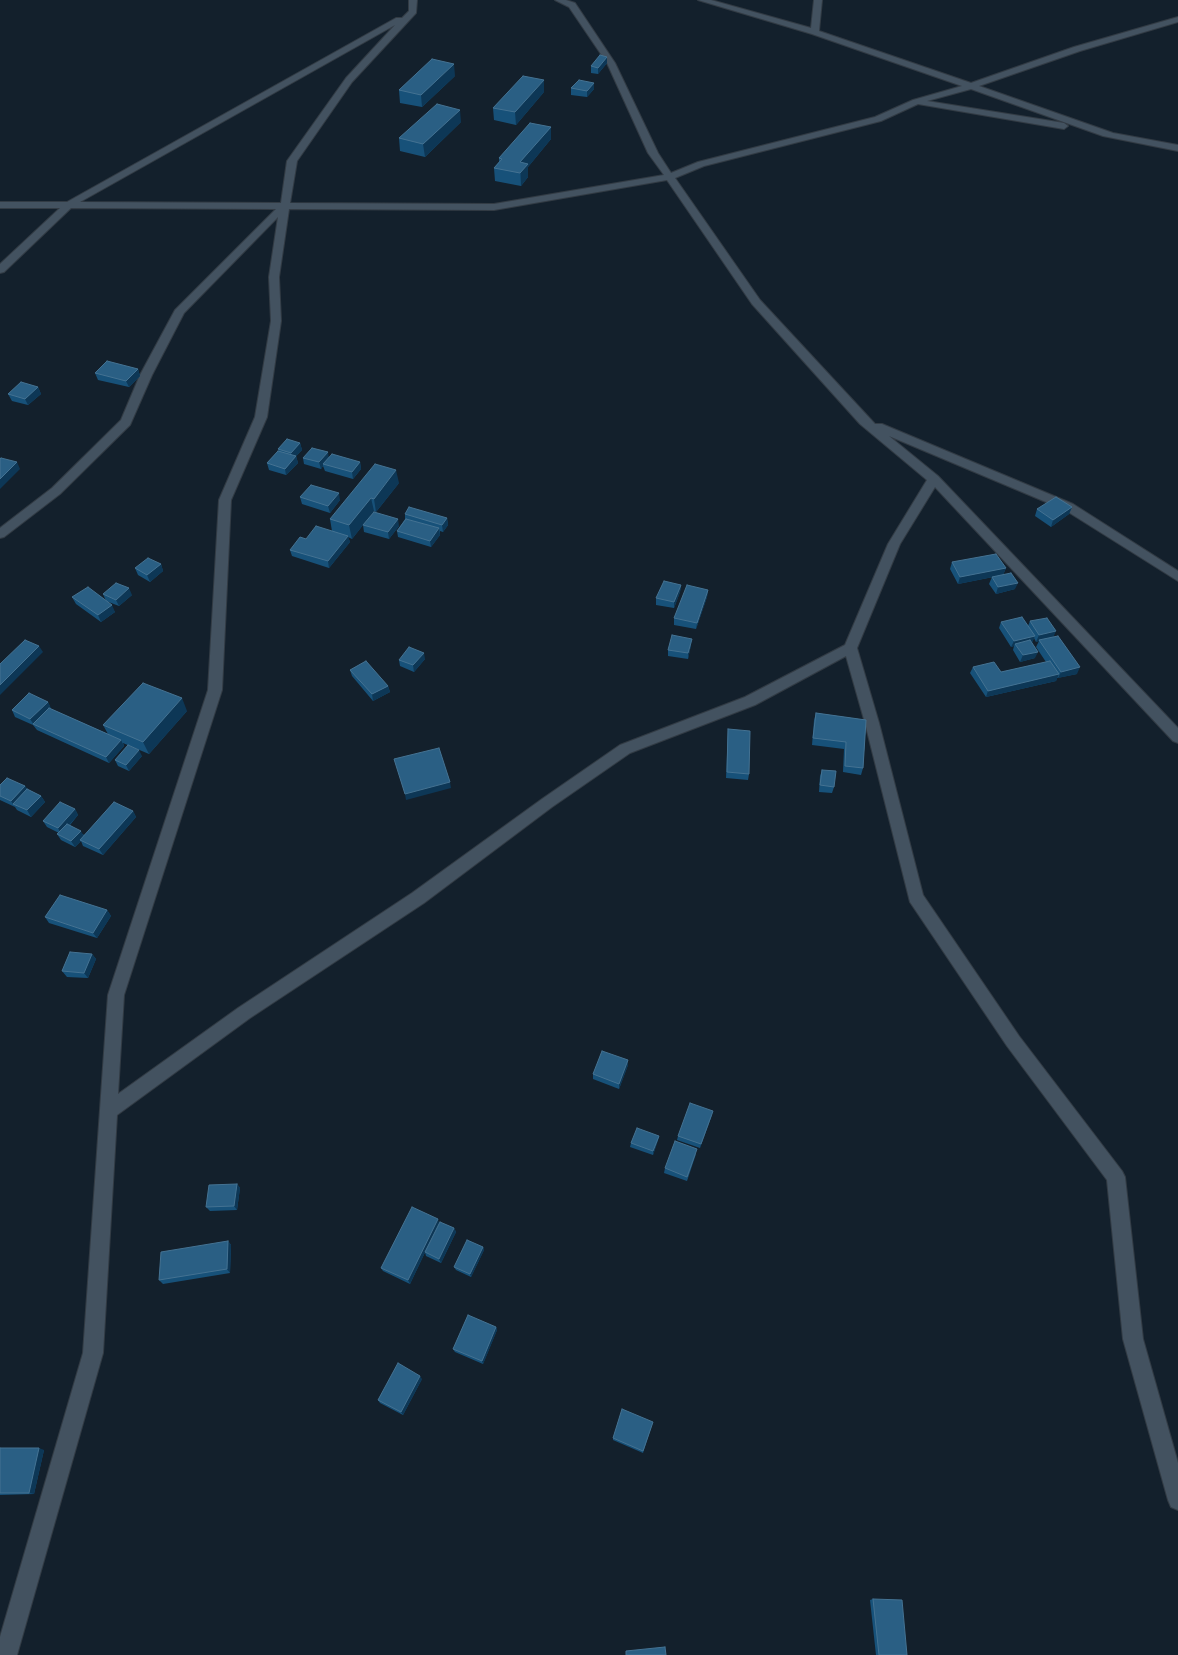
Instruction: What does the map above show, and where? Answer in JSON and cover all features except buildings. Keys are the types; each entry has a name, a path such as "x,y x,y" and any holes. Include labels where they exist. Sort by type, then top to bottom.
{"street":[{"path":"559,0 572,5 611,63 653,153 756,302 864,421 934,479 1178,737"},
{"path":"702,0 815,32 1114,136"},
{"path":"815,32 818,0"},
{"path":"6,1655 94,1353 116,995 215,690 220,569 226,500 261,417 276,322 274,277 292,162 349,80 413,6"},
{"path":"0,270 69,205 413,6"},
{"path":"0,205 494,207 670,177 701,164 878,119 916,102 972,86 1077,49 1178,19"},
{"path":"916,102 1178,148"},
{"path":"0,534 56,492 126,422 146,375 179,312 285,205"},
{"path":"864,421 1069,507 1178,576"},
{"path":"110,1110 244,1013 418,898 547,803 625,749 750,701 850,648 894,544 934,479"},
{"path":"850,648 872,723 916,897 1013,1041 1116,1177 1133,1339 1178,1500"}]}
